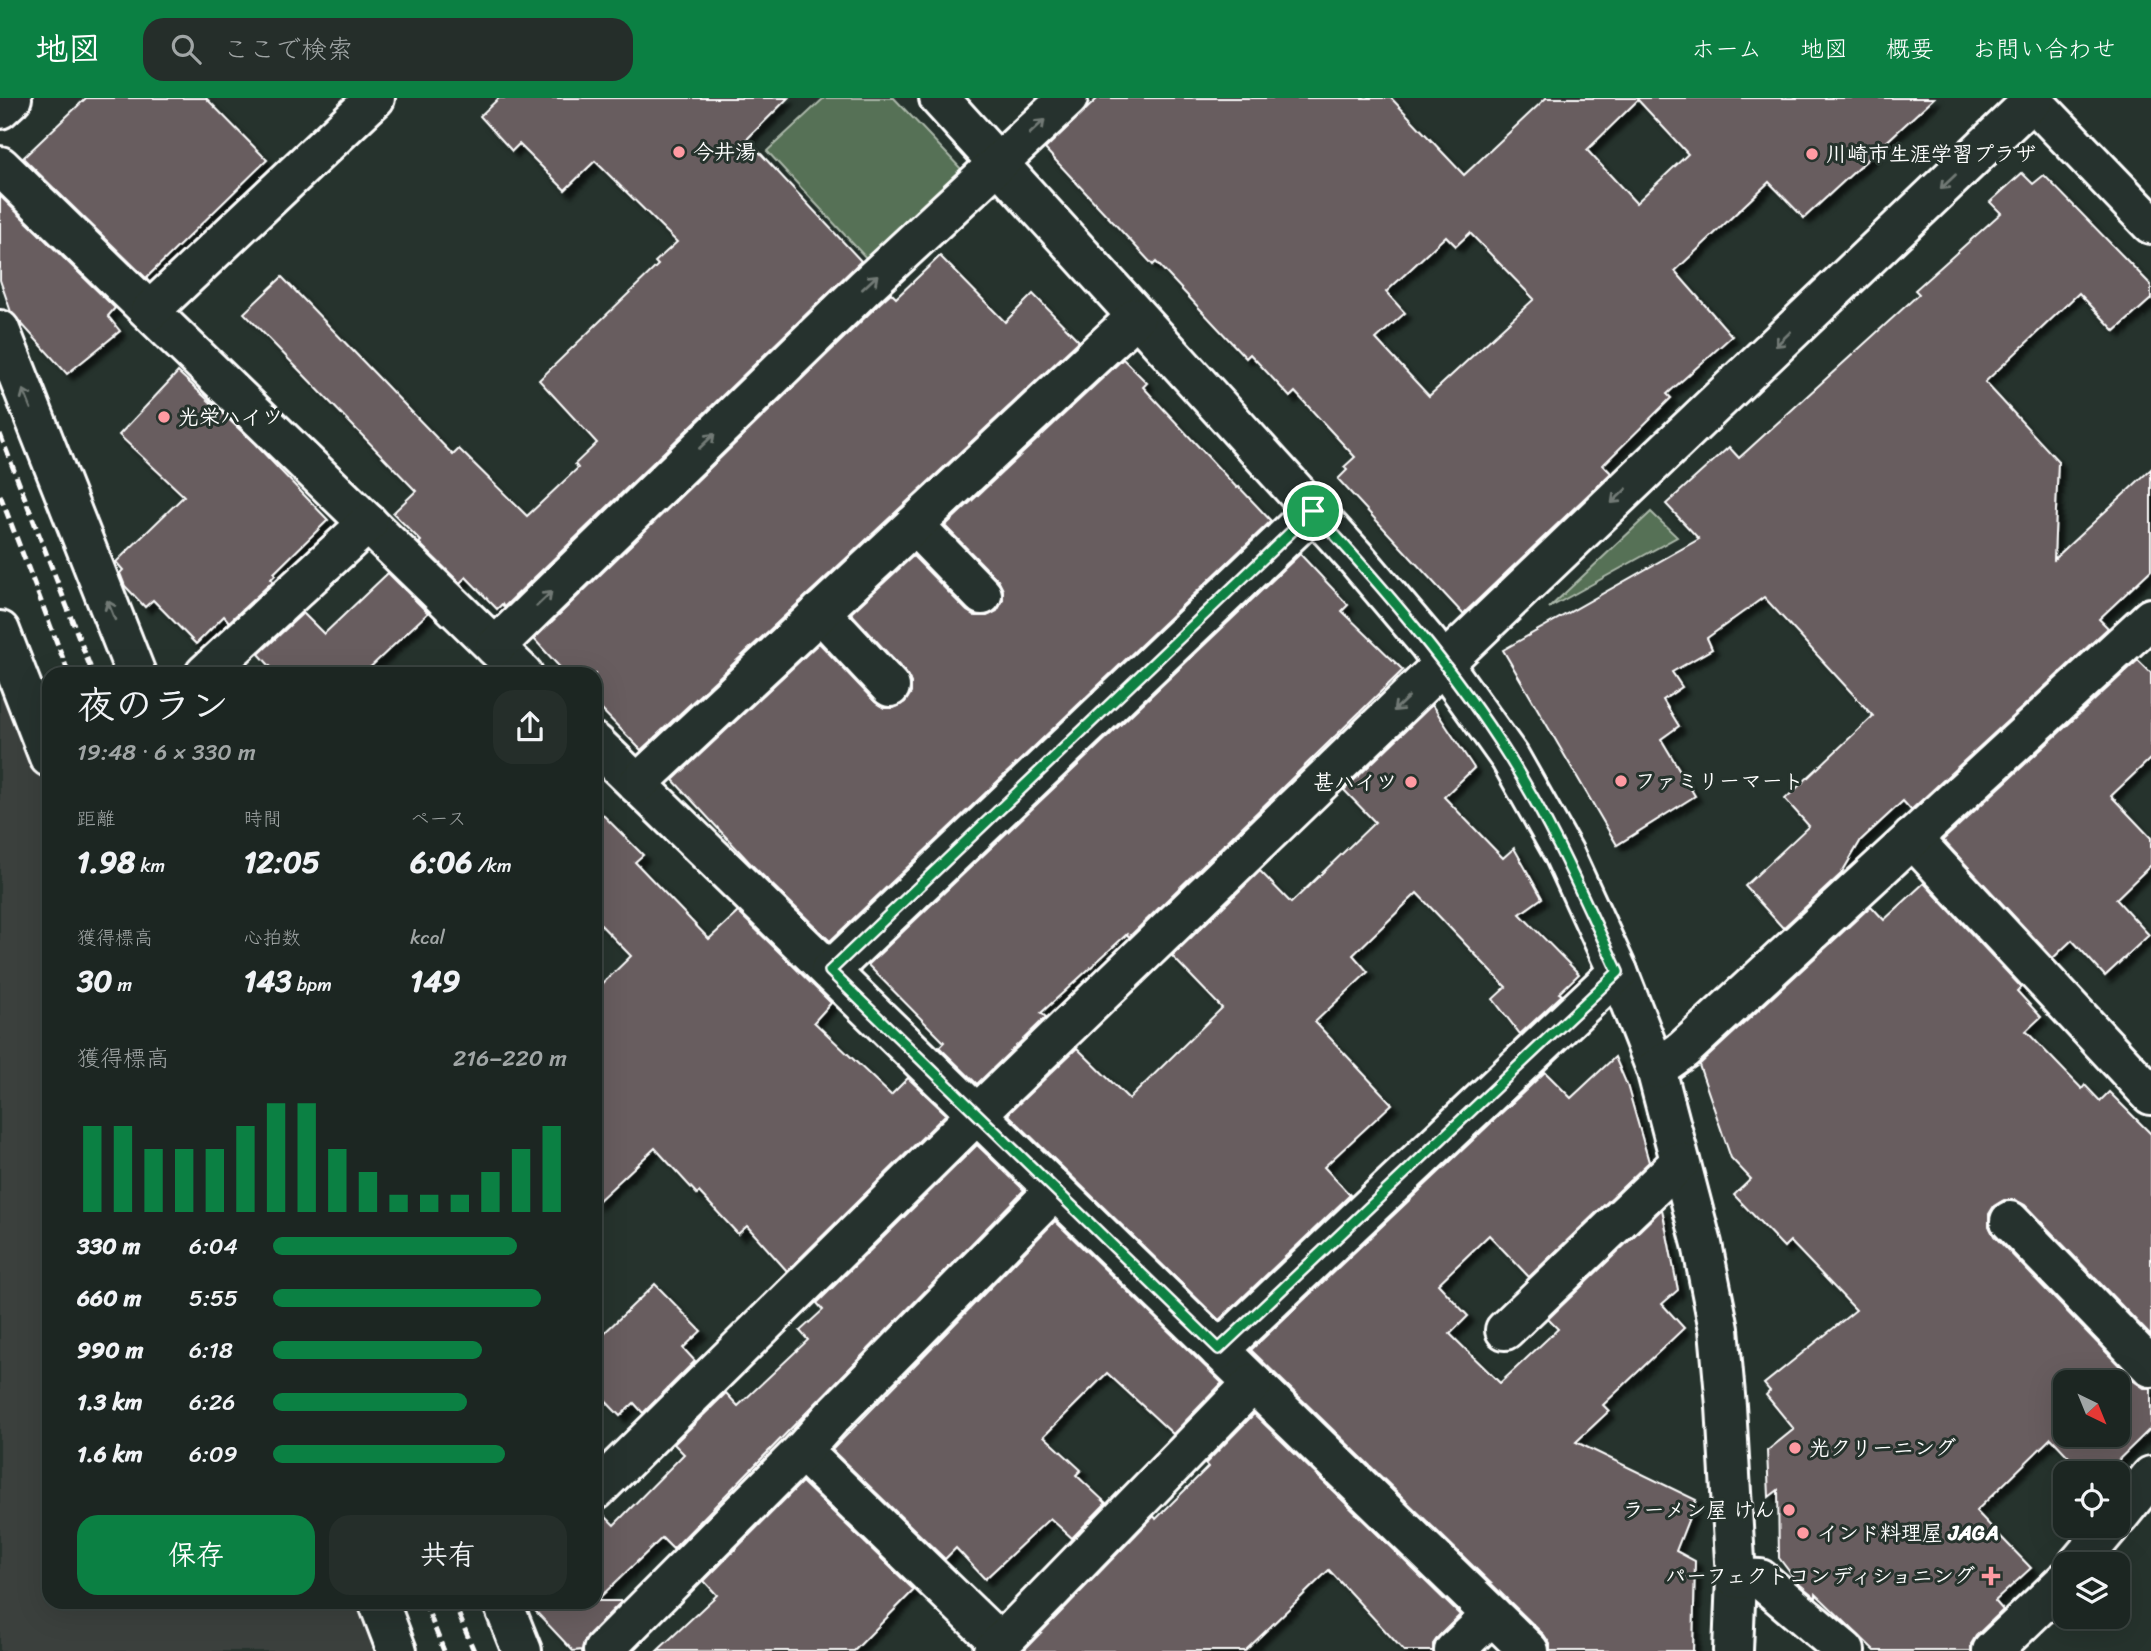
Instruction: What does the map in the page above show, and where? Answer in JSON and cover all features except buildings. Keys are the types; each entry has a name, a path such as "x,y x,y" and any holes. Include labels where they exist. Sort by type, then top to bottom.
{"street":[{"path":"0,109 12,98"},
{"path":"149,311 375,98"},
{"path":"939,98 1356,558 1444,663 1510,758 1563,852 1618,972 1656,1069 1702,1244 1719,1329 1726,1406 1736,1578 1733,1651"},
{"path":"0,166 511,665 865,287 1068,98"},
{"path":"602,1484 977,1114 2033,99 2151,224"},
{"path":"637,784 1136,317"},
{"path":"0,330 133,667"},
{"path":"830,971 1313,511"},
{"path":"213,667 368,523"},
{"path":"914,524 982,595"},
{"path":"820,612 890,687"},
{"path":"1656,1069 1683,1050 2151,618"},
{"path":"0,631 42,739"},
{"path":"602,750 1529,1651"},
{"path":"1912,838 2151,1095"},
{"path":"1219,1349 1618,972"},
{"path":"1505,1330 1681,1162"},
{"path":"603,1651 1055,1190"},
{"path":"2010,1221 2151,1367"},
{"path":"802,1451 997,1647 1253,1383"},
{"path":"2130,1502 2151,1476"},
{"path":"2088,1552 2100,1538"},
{"path":"1736,1578 1760,1579 1845,1651"},
{"path":"1992,1651 2053,1593"},
{"path":"381,1609 397,1651"},
{"path":"505,1609 522,1651"},
{"path":"1454,1651 1492,1615"}],"shaded area":[{"path":"0,659 42,770 42,1609 361,1609 375,1651 0,1651"}],"green space":[{"path":"824,98 894,98 963,171 868,260 767,151"},
{"path":"1651,512 1677,537 1549,608"}],"railway":[{"path":"0,434 90,667"},
{"path":"0,495 66,667"},
{"path":"427,1609 444,1651"},
{"path":"456,1609 474,1651"}],"place":[{"name":"今井湯","path":"679,152"},
{"name":"川崎市生涯学習プラザ","path":"1812,154"},
{"name":"光栄ハイツ","path":"164,417"},
{"name":"ファミリーマート","path":"1621,781"},
{"name":"甚ハイツ","path":"1411,782"},
{"name":"光クリーニング","path":"1795,1448"},
{"name":"ラーメン屋 けん","path":"1789,1510"},
{"name":"インド料理屋 JAGA","path":"1803,1533"},
{"name":"パーフェクトコンディショニング","path":"1991,1576"}],"route":[{"path":"1313,511 1444,663 1510,758 1563,852 1618,972 1219,1349 830,971 1313,511"}]}
